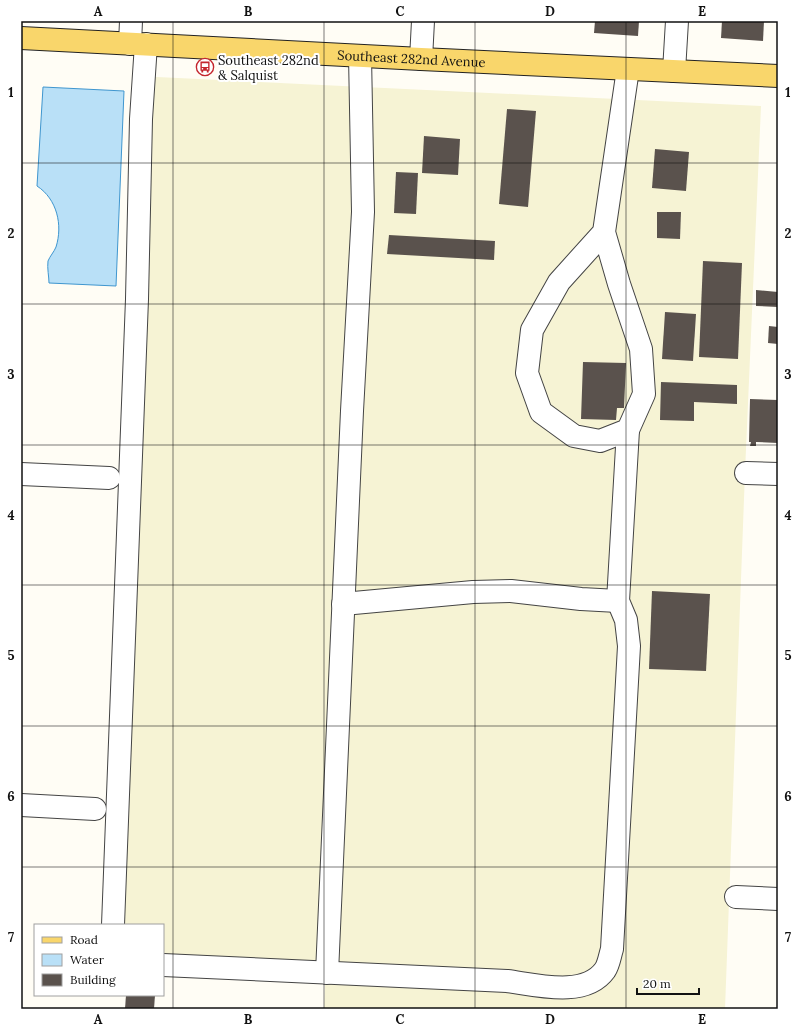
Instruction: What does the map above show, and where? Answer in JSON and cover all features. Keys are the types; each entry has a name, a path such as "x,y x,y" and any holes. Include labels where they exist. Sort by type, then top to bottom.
{"main road":[{"name":"Southeast 282nd Avenue","path":"21,38 778,76"}],"street":[{"path":"113,924 116,814 123,675 137,307 141,119 138,44 131,21"},
{"path":"421,59 423,21"},
{"path":"674,71 677,21"},
{"path":"327,972 352,410 363,212 360,56"},
{"path":"164,965 507,982 552,988 573,987 594,982 606,969 612,949 629,646 626,620 618,601 628,430 644,394 641,349 619,284 604,232 628,69"},
{"path":"604,232 559,282 532,330 528,373 541,412 574,436 600,441 628,430"},
{"path":"746,473 778,474"},
{"path":"21,474 109,478"},
{"path":"343,604 473,592 511,591 581,599 618,601"},
{"path":"21,805 95,808"},
{"path":"736,897 778,899"}],"shaded area":[{"path":"136,76 761,106 745,472 725,1009 324,1009 326,965 164,958 164,924 108,924"}],"water":[{"path":"43,87 124,91 116,286 49,283 48,261 56,247 59,230 57,213 54,205 44,191 37,186"}],"building":[{"path":"595,21 639,21 638,36 594,33"},
{"path":"722,21 764,21 763,41 721,38"},
{"path":"507,109 536,111 528,207 499,204"},
{"path":"424,136 460,139 458,175 422,173"},
{"path":"655,149 689,152 686,191 652,188"},
{"path":"396,172 418,173 416,214 394,213"},
{"path":"657,212 681,212 680,239 657,238"},
{"path":"389,235 495,241 494,260 387,254"},
{"path":"703,261 742,263 738,359 699,357"},
{"path":"756,290 778,292 778,307 756,306"},
{"path":"665,312 696,314 693,361 662,359"},
{"path":"769,326 778,327 778,344 768,343"},
{"path":"583,362 626,363 624,408 617,408 616,420 581,419"},
{"path":"661,382 737,385 737,404 694,402 694,421 660,420"},
{"path":"750,399 778,400 778,443 756,442 756,446 750,446"},
{"path":"652,591 710,594 706,671 649,669"},
{"path":"126,996 155,996 154,1009 125,1009"}],"place":[{"name":"Southeast 282nd & Salquist","path":"205,67"}]}
